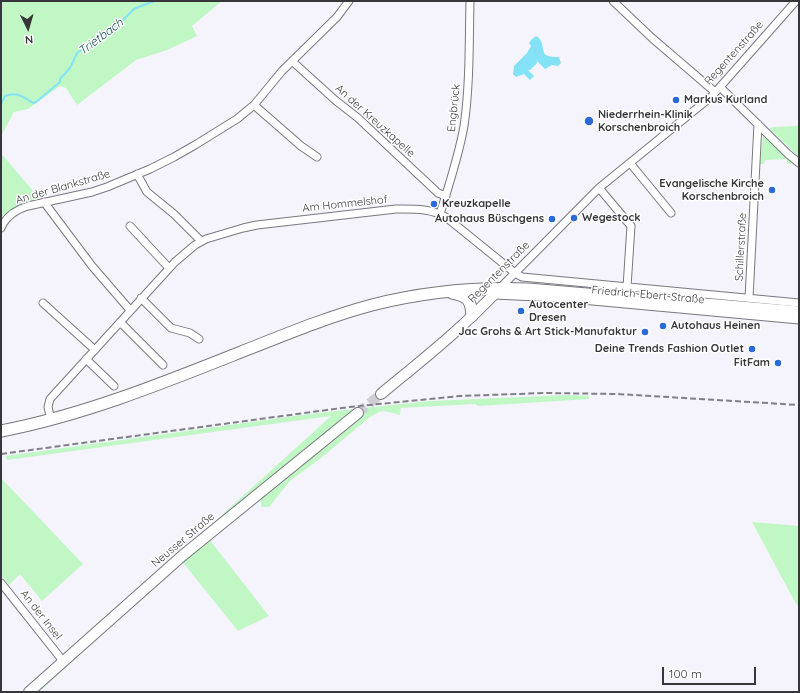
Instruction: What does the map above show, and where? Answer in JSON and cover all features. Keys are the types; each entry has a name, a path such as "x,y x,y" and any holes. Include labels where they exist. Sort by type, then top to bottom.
{"main road":[{"path":"1,431 51,420 136,393 331,318 389,301 444,292 553,290 799,312"},
{"path":"444,292 467,298 471,304 472,316"}],"street":[{"name":"An der Blankstraße","path":"1,228 6,219 12,213 26,206 100,190 137,174 204,140 242,116 254,105 276,77 337,17 349,1"},
{"name":"Engbrück","path":"440,214 458,152 465,119 468,80 470,1"},
{"path":"613,1 652,38 718,90 758,124 799,163"},
{"name":"Regentenstraße","path":"381,394 472,316 599,188 718,90 796,1"},
{"name":"An der Kreuzkapelle","path":"292,61 334,100 358,118 438,193 446,196"},
{"path":"254,105 301,146 317,157"},
{"name":"Schillerstraße","path":"749,298 758,124"},
{"path":"630,163 671,213"},
{"path":"137,174 147,192 174,214 201,241"},
{"path":"599,188 631,226 627,287"},
{"path":"44,202 92,266 130,310"},
{"name":"Am Hommelshof","path":"51,420 48,407 49,400 169,268 201,241 216,235 250,226 348,214 412,209 440,214 455,224 515,273"},
{"path":"130,226 169,268"},
{"name":"Friedrich-Ebert-Straße","path":"515,273 524,277 799,303"},
{"name":"Friedrich-Ebert-Straße","path":"497,291 799,320"},
{"path":"141,298 171,328 190,333 199,339"},
{"path":"44,303 95,350"},
{"path":"120,322 163,365"},
{"path":"86,359 114,386"},
{"name":"Neusser Straße","path":"29,692 182,556 358,413"},
{"name":"An der Insel","path":"1,583 63,661"}],"green space":[{"path":"1,1 222,1 192,26 197,36 167,50 136,60 77,105 66,88 60,86 28,109 14,112 1,136"},
{"path":"799,124 799,157 770,129 772,127 796,126"},
{"path":"763,136 791,160 791,164 787,164 787,159 765,160 764,164 760,164"},
{"path":"1,153 39,198 38,200 22,204 8,211 1,219"},
{"path":"568,395 589,396 589,399 478,406 475,404 401,408 400,415 384,411 379,412 370,417 321,458 290,481 269,507 262,507 261,505 263,496 362,412 354,409 430,401"},
{"path":"353,409 289,464 213,525 212,524 331,416 7,460 6,456 294,416"},
{"path":"1,478 83,564 42,601 20,574 9,585 1,575"},
{"path":"752,522 799,526 799,608 795,602"},
{"path":"209,539 269,616 238,631 181,560"},
{"path":"83,648 85,650 39,692 34,692"}],"water":[{"path":"536,36 541,41 546,55 551,57 559,57 561,63 558,66 552,65 545,69 537,61 537,63 530,70 528,70 534,76 530,80 524,74 516,77 513,75 514,66 527,53 531,46 529,43"}],"waterway":[{"name":"Trietbach","path":"1,104 5,96 13,94 20,95 33,103 36,102 60,82 60,79 70,68 77,53 123,20 134,9 154,1"}],"tunnel":[{"path":"358,413 381,394"}],"railway":[{"path":"1,454 349,407 460,396 544,393 618,394 799,405"}],"place":[{"name":"Markus Kurland","path":"676,100"},
{"name":"Niederrhein-Klinik Korschenbroich","path":"589,121"},
{"name":"Evangelische Kirche Korschenbroich","path":"772,190"},
{"name":"Kreuzkapelle","path":"434,204"},
{"name":"Wegestock","path":"574,218"},
{"name":"Autohaus Büschgens","path":"552,219"},
{"name":"Autocenter Dresen","path":"521,311"},
{"name":"Autohaus Heinen","path":"663,326"},
{"name":"Jac Grohs & Art Stick-Manufaktur","path":"645,332"},
{"name":"Deine Trends Fashion Outlet","path":"752,349"},
{"name":"FitFam","path":"778,363"}]}
